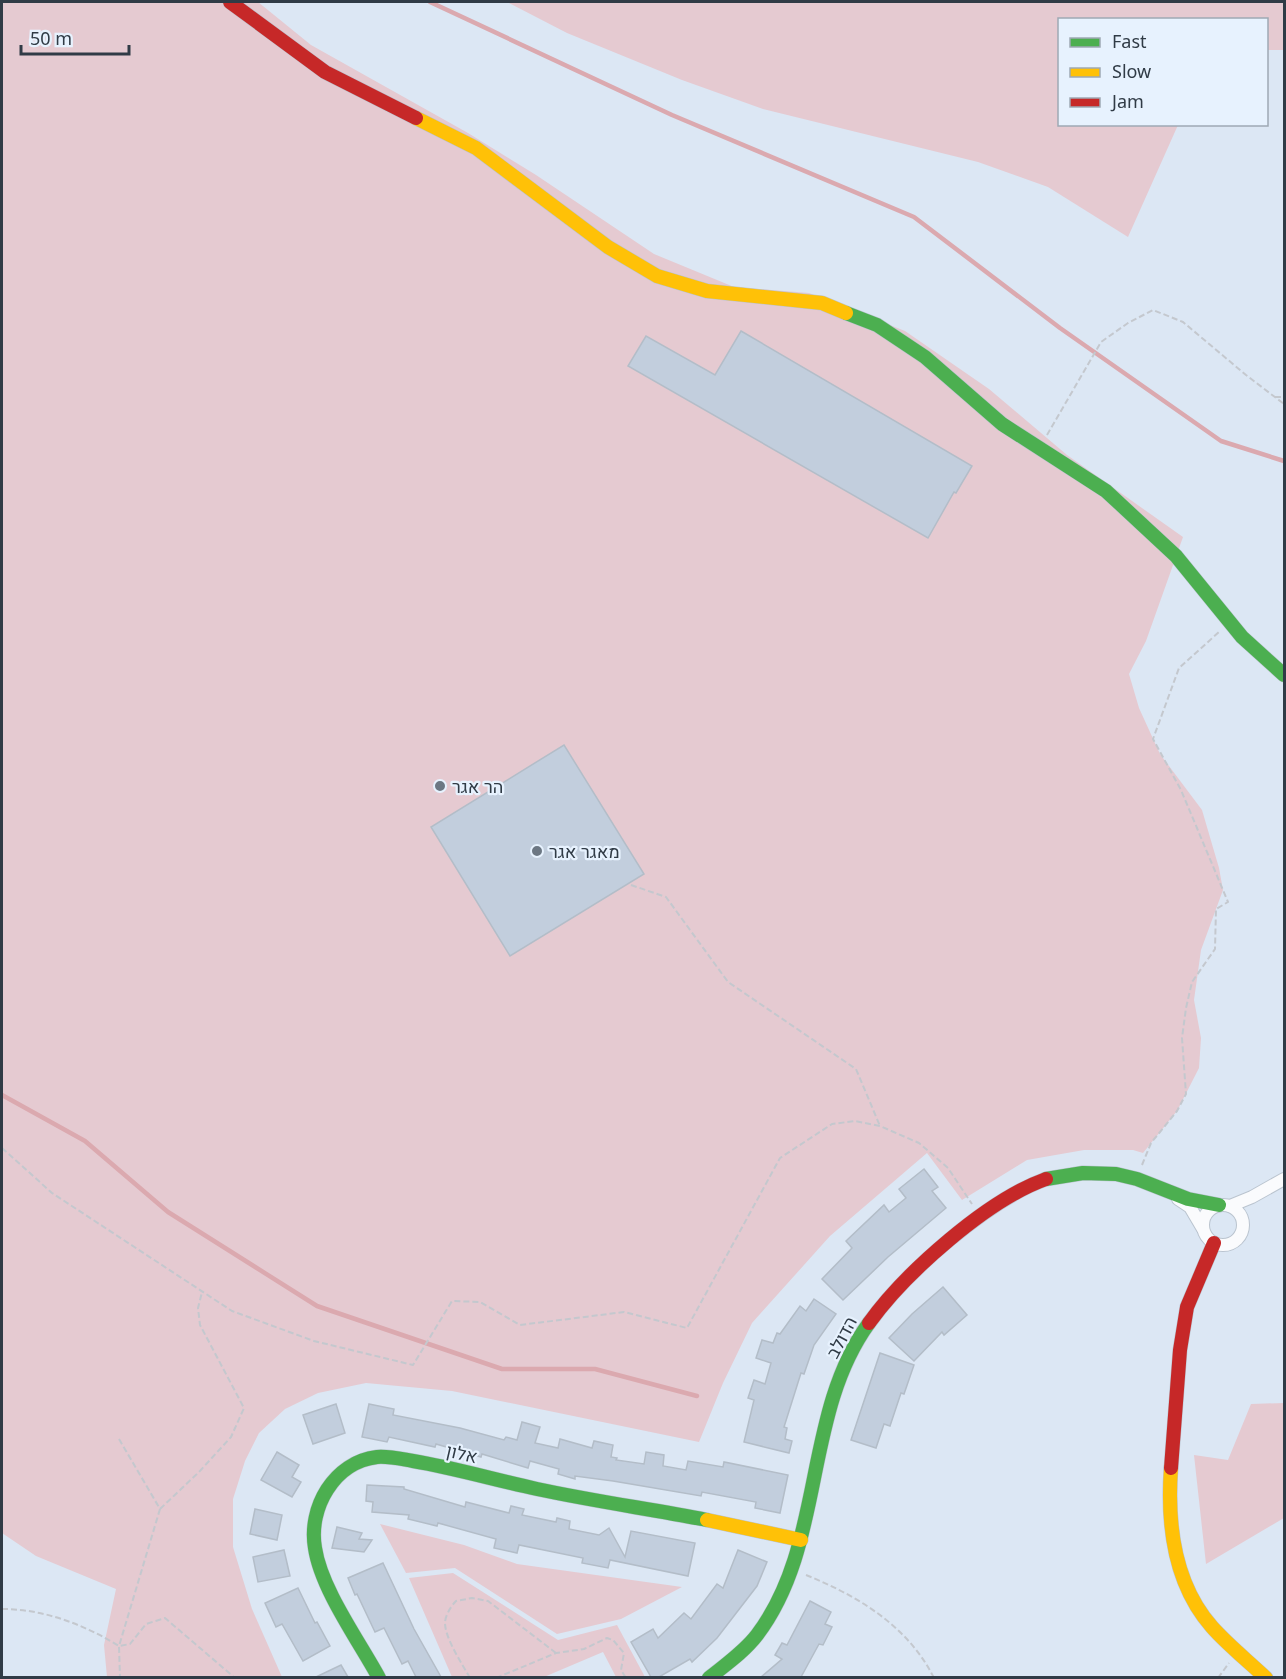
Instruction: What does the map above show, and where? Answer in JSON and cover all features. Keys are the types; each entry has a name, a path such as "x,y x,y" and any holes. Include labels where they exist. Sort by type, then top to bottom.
{"street":[{"path":"230,2 325,72 476,148 608,248 657,276 707,291 822,303 877,325 925,357 1002,424 1106,491 1167,548 1242,637 1284,675"},
{"name":"הדולב","path":"709,1677 756,1636 775,1608 793,1569 801,1540 827,1416 855,1346 872,1318 916,1269 998,1201 1027,1185 1054,1176 1109,1173 1136,1179 1189,1200 1225,1206"},
{"path":"1225,1206 1236,1210 1243,1222 1240,1236 1228,1245 1214,1243 1208,1239 1203,1229 1205,1215 1210,1210 1252,1197 1284,1179"},
{"name":"הדולב","path":"1159,1188 1190,1207 1203,1229"},
{"path":"1214,1243 1187,1307 1180,1350 1170,1481 1174,1551 1186,1586 1211,1626 1266,1677"},
{"name":"אלון","path":"379,1677 326,1584 317,1564 314,1546 318,1507 325,1492 340,1473 358,1462 378,1457 426,1462 545,1490 801,1540"}],"path":[{"path":"1040,448 1101,342 1128,323 1153,310 1184,322 1284,404"},
{"path":"1275,397 1284,397"},
{"path":"1136,1179 1151,1143 1177,1111 1186,1094 1182,1038 1190,990 1192,982 1215,950 1216,909 1228,902 1181,790 1153,739 1179,668 1230,622"},
{"path":"631,885 666,897 728,982 856,1069 880,1126"},
{"path":"2,1148 52,1193 232,1311 314,1341 413,1365 452,1301 480,1302 520,1326 624,1312 687,1328 780,1158 832,1124 855,1121 880,1126 920,1143 948,1168 980,1216"},
{"path":"120,1677 119,1646 160,1509 231,1437 244,1408 200,1325 198,1308 202,1292"},
{"path":"119,1439 160,1509"},
{"path":"793,1569 870,1606 897,1629 924,1658 934,1677"},
{"path":"470,1677 451,1642 444,1622 450,1607 456,1601 472,1598 488,1601 556,1653"},
{"path":"2,1609 60,1617 102,1635 119,1646 130,1644 146,1624 165,1618 235,1677"},
{"path":"496,1677 556,1653 584,1649 607,1638 614,1640 624,1653 621,1670 626,1677"}],"shaded area":[{"path":"2,2 258,2 311,45 468,133 536,175 654,254 734,287 809,293 905,331 989,389 1067,455 1183,537 1146,641 1129,674 1139,708 1160,754 1202,810 1223,890 1201,950 1194,1000 1201,1038 1199,1068 1177,1111 1143,1153 1133,1150 1084,1150 1027,1160 962,1200 927,1153 830,1236 752,1323 723,1383 699,1442 452,1391 366,1383 318,1393 285,1409 259,1433 245,1461 233,1499 233,1547 252,1609 282,1677 107,1677 104,1645 116,1589 36,1556 2,1533"},
{"path":"507,2 1284,2 1284,50 1268,50 1268,18 1058,18 1058,126 1178,126 1128,237 1048,187 978,162 763,109 682,80 567,33"},
{"path":"1284,1403 1284,1518 1206,1564 1194,1455 1228,1460 1251,1404"},
{"path":"380,1524 464,1545 517,1564 682,1587 621,1619 557,1634 455,1568 406,1573"},
{"path":"453,1573 558,1640 617,1625 645,1677 616,1677 603,1652 544,1677 452,1677 409,1578"}],"building":[{"path":"741,331 972,466 956,493 954,492 928,538 628,366 646,336 715,375"},
{"name":"מאגר אגר","path":"564,745 644,874 510,956 431,827"},
{"path":"924,1169 938,1187 932,1191 946,1208 888,1257 843,1300 822,1279 852,1248 846,1241 884,1205 889,1212 906,1198 899,1189"},
{"path":"943,1287 967,1315 944,1335 942,1332 914,1361 889,1338"},
{"path":"814,1299 836,1314 814,1345 804,1374 801,1373 784,1427 787,1428 785,1439 792,1441 789,1453 744,1442 754,1400 748,1398 754,1380 765,1384 771,1363 756,1358 762,1340 773,1343 777,1333 780,1334 800,1306 806,1311"},
{"path":"880,1353 914,1365 904,1394 901,1393 890,1426 884,1424 876,1448 851,1440"},
{"path":"336,1404 345,1433 313,1444 303,1415"},
{"path":"369,1404 394,1409 393,1415 460,1428 504,1440 506,1437 517,1440 522,1422 540,1427 535,1443 558,1448 560,1439 592,1448 594,1441 613,1445 611,1457 617,1458 616,1460 644,1464 646,1452 664,1455 663,1466 686,1470 688,1461 723,1467 724,1462 788,1475 780,1513 755,1508 756,1502 702,1492 701,1496 613,1481 575,1476 575,1479 558,1474 559,1469 530,1461 528,1468 482,1454 481,1457 436,1444 435,1447 389,1437 387,1442 362,1437"},
{"path":"277,1452 299,1465 292,1477 301,1482 292,1497 261,1480"},
{"path":"367,1485 404,1487 404,1489 465,1507 466,1502 509,1513 511,1506 524,1509 522,1515 556,1522 557,1518 570,1521 569,1529 599,1535 609,1528 625,1557 631,1531 695,1543 688,1576 610,1560 608,1568 582,1563 583,1558 519,1545 517,1553 494,1548 496,1539 438,1523 437,1526 408,1519 409,1515 372,1512 373,1502 366,1501"},
{"path":"255,1509 282,1515 277,1540 250,1534"},
{"path":"337,1527 362,1533 359,1539 372,1540 364,1552 332,1548"},
{"path":"284,1550 290,1576 258,1582 253,1557"},
{"path":"738,1550 767,1562 757,1586 717,1638 692,1662 690,1659 659,1677 651,1677 631,1642 653,1629 658,1638 684,1613 691,1619 717,1584 723,1588"},
{"path":"383,1563 414,1629 441,1677 416,1677 408,1661 402,1664 384,1628 375,1632 357,1594 355,1595 348,1578"},
{"path":"298,1588 315,1623 317,1622 330,1646 303,1661 282,1624 276,1627 265,1603"},
{"path":"810,1601 831,1612 825,1624 832,1627 823,1645 819,1644 801,1677 761,1677 782,1659 775,1655 782,1643 787,1645"},
{"path":"341,1665 348,1677 316,1677"}],"waterway":[{"path":"430,2 672,115 914,217 1060,328 1221,441 1284,461"},
{"path":"2,1095 85,1141 168,1212 317,1306 502,1369 595,1369 697,1396"}],"traffic: fast":[{"path":"846,313 877,325 925,357 1002,424 1106,491 1176,556 1242,637 1284,675"},
{"path":"1046,1179 1083,1173 1116,1174 1137,1179 1188,1199 1219,1205"},
{"path":"709,1678 752,1641 779,1599 794,1561 805,1521 822,1438 833,1398 848,1359 869,1323"},
{"path":"379,1678 333,1597 315,1548 316,1518 327,1489 348,1468 362,1461 377,1457 400,1459 521,1486 707,1520"}],"traffic: slow":[{"path":"416,118 476,148 608,247 657,276 707,291 822,303 846,313"},
{"path":"1171,1468 1172,1531 1181,1572 1189,1592 1212,1627 1266,1678"},
{"path":"707,1520 801,1540"}],"traffic: jam":[{"path":"230,2 325,72 416,118"},
{"path":"869,1323 904,1282 949,1240 999,1203 1046,1179"},
{"path":"1171,1468 1180,1350 1187,1307 1214,1243"}],"place":[{"name":"הר אגר","path":"440,786"},
{"name":"מאגר אגר","path":"537,851"}]}
